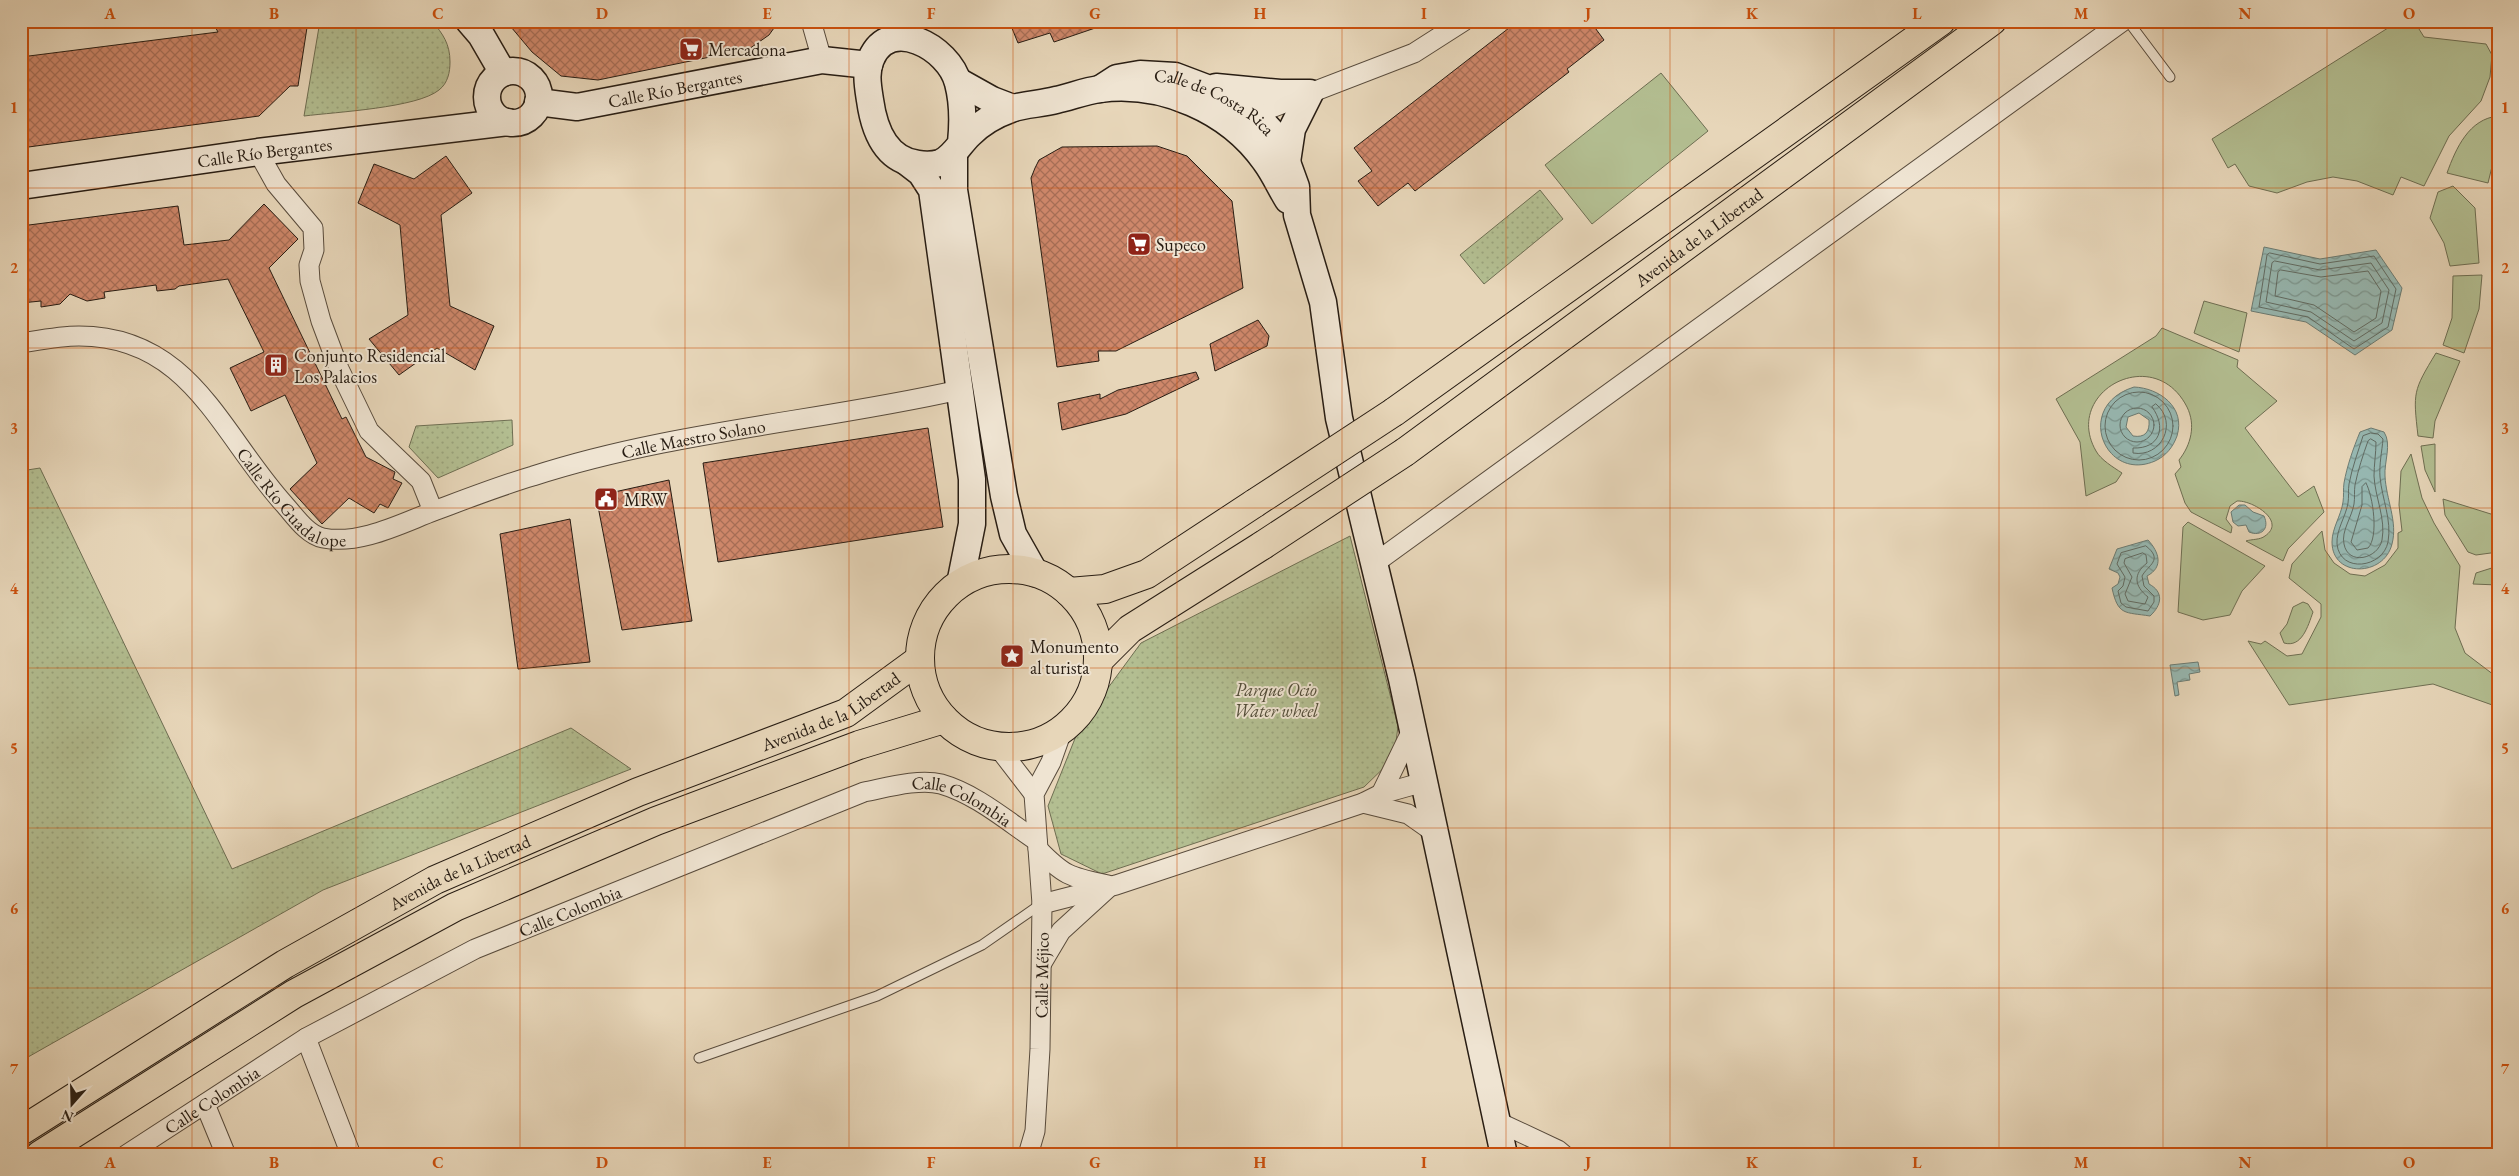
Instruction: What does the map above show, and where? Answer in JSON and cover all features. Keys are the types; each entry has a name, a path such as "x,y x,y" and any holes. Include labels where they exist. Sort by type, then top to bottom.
{"main road":[{"path":"468,21 481,35 503,73"},
{"name":"Avenida de la Libertad","path":"1069,592 1105,590 1147,574 1394,412 1941,21"},
{"name":"Avenida de la Libertad","path":"1099,660 1130,629 1405,452 1992,21"},
{"path":"958,148 941,162 925,165 908,162 893,155 883,142 876,126 867,89 869,65 881,45 907,37 914,30 939,52 958,81 962,125 954,190 1004,496 1012,534 1035,573"},
{"name":"Calle Río Bergantes","path":"538,102 578,107 822,60 869,65"},
{"path":"516,71 531,78 537,86 538,102 528,118 520,122 508,122 496,116 488,103 488,90 492,82 503,73 516,71"},
{"name":"Calle de Costa Rica","path":"1100,89 1117,78 1140,74 1175,76 1220,93 1257,116 1278,140 1279,166"},
{"name":"Calle de Costa Rica","path":"958,81 992,100 1013,108"},
{"path":"1202,86 1280,93 1310,92 1292,129 1279,166"},
{"name":"Calle de Costa Rica","path":"958,148 980,125 1013,108 1037,105 1100,89 1133,88 1171,94 1196,104 1227,123 1265,160 1279,166 1296,187 1297,215 1323,302 1339,418 1376,563 1504,1155"},
{"path":"1153,91 1180,89 1202,97 1237,120 1247,121 1257,116"},
{"name":"Calle Río Bergantes","path":"21,186 258,152 508,122"},
{"path":"908,162 921,173 932,190 972,479 972,524 960,584"},
{"path":"1009,569 1035,573 1053,580 1069,592 1085,611 1096,635 1099,660 1093,690 1078,716 1055,735 1027,746 997,746 968,737 944,719 932,701 923,681 920,659 924,630 938,604 960,584 983,573 1009,569"},
{"name":"Avenida de la Libertad","path":"21,1131 285,964 435,880 638,792 846,713 920,659"},
{"name":"Avenida de la Libertad","path":"40,1155 294,994 455,907 656,821 859,745 944,719"}],"street":[{"path":"811,21 822,60"},
{"path":"1257,116 1266,110 1310,92 1414,53 1464,21"},
{"path":"1376,563 2046,80 2123,21"},
{"path":"258,152 276,184 312,228 314,250 310,265 310,281 321,321 339,369 369,432 421,481 433,511"},
{"name":"Calle Río Guadalope","path":"21,342 78,336 118,340 149,351 182,374 214,410 276,495 303,526 320,538 341,540 366,536 433,511"},
{"name":"Calle Maestro Solano","path":"433,511 532,476 606,454 689,437 897,403 959,390"},
{"path":"997,746 1034,794 1052,762 1063,728"},
{"path":"1381,794 1412,728"},
{"path":"1042,904 1112,886 1363,803 1381,794 1424,782"},
{"name":"Calle Colombia","path":"126,1155 306,1038 475,948 864,792 902,784 940,784 976,799 1038,845 1057,869 1072,877 1112,886"},
{"name":"Calle Méjico","path":"1028,1155 1035,1131 1040,1049 1042,904 1034,794"},
{"path":"1363,803 1408,814 1435,832"},
{"path":"1041,964 1061,931 1084,908 1112,886"},
{"path":"306,1038 351,1155"},
{"path":"205,1104 226,1155"},
{"path":"1496,1121 1558,1150 1564,1155"}],"lane":[{"path":"2128,21 2170,76"},
{"path":"699,1058 877,996 982,945 1042,904"}],"green space":[{"path":"320,21 432,21 443,35 449,50 450,66 446,81 439,90 413,101 375,108 304,116"},
{"path":"2399,21 2414,21 2424,37 2486,44 2492,55 2490,77 2481,101 2449,136 2424,186 2401,177 2393,195 2357,181 2333,177 2307,182 2277,193 2249,186 2235,164 2228,168 2212,139"},
{"path":"1661,73 1708,131 1592,224 1545,165"},
{"path":"2498,116 2498,142 2488,183 2447,173 2459,145 2471,129 2488,118"},
{"path":"2453,186 2475,208 2479,263 2450,266 2444,243 2430,218 2438,192"},
{"path":"1540,190 1563,219 1484,284 1460,255"},
{"path":"2482,275 2479,309 2464,353 2443,345 2452,318 2453,276"},
{"path":"2204,301 2247,313 2239,352 2194,333"},
{"path":"2162,328 2238,360 2237,367 2277,401 2245,428 2298,497 2314,486 2324,512 2288,549 2283,561 2246,541 2265,536 2271,530 2272,524 2265,512 2251,504 2237,501 2230,506 2226,519 2232,527 2231,533 2191,512 2185,503 2175,474 2181,467 2179,460 2187,448 2191,435 2190,414 2187,407 2172,388 2154,378 2135,377 2116,383 2101,394 2091,410 2089,430 2096,451 2104,460 2122,473 2116,482 2086,496 2080,442 2056,399 2156,336"},
{"path":"2436,353 2460,361 2435,421 2433,438 2418,436 2415,400 2419,384"},
{"path":"512,420 513,445 438,478 409,447 416,426"},
{"path":"2435,444 2435,492 2425,470 2421,446"},
{"path":"2411,454 2422,498 2434,523 2460,566 2455,628 2465,653 2498,678 2498,707 2433,684 2289,705 2248,641 2261,644 2265,641 2287,656 2302,654 2321,617 2321,604 2289,578 2292,564 2322,531 2325,550 2334,563 2350,574 2365,576 2385,565 2398,548 2398,533 2402,531 2399,505 2401,471"},
{"path":"40,468 232,869 571,728 631,769 323,890 21,1061 21,471"},
{"path":"2443,499 2494,515 2498,502 2498,552 2476,555 2468,552 2445,515"},
{"path":"2188,522 2265,566 2242,591 2230,615 2203,620 2178,612 2183,527"},
{"name":"Parque Ocio Water wheel","path":"1350,536 1398,726 1394,758 1364,787 1102,874 1061,854 1048,806 1080,726 1141,643"},
{"path":"2498,566 2498,585 2473,584 2476,573"},
{"path":"2303,602 2308,604 2313,612 2306,629 2300,639 2290,644 2284,643 2280,633 2287,624 2293,607"}],"water":[{"path":"2264,247 2320,259 2376,250 2402,288 2392,330 2355,355 2306,322 2251,311"},
{"path":"2134,387 2143,388 2161,395 2174,408 2178,416 2177,436 2163,457 2137,465 2122,461 2110,452 2103,439 2101,425 2105,410 2115,397","holes":["2139,413 2149,420 2148,431 2141,436 2133,436 2126,427 2128,417"]},
{"path":"2371,428 2384,432 2386,437 2388,448 2385,476 2394,527 2392,544 2387,555 2379,563 2359,569 2349,567 2340,562 2334,554 2332,537 2342,507 2344,483 2353,451 2360,432"},
{"path":"2239,505 2245,505 2253,512 2264,516 2266,525 2261,533 2249,532 2246,525 2238,526 2233,522 2231,512"},
{"path":"2148,540 2155,549 2158,564 2147,576 2149,584 2157,591 2160,599 2150,616 2129,613 2120,608 2112,588 2118,584 2120,577 2118,573 2109,569 2117,549"},
{"path":"2198,662 2200,672 2189,674 2190,680 2177,682 2179,695 2175,696 2170,665"}],"building":[{"path":"212,21 308,21 298,86 290,86 259,116 21,148 21,57 218,32"},
{"path":"506,21 779,21 769,35 749,49 598,80 561,76 532,52"},
{"path":"1009,21 1107,21 1107,24 1054,42 1050,33 1018,43"},
{"path":"1518,21 1590,21 1604,40 1567,69 1569,72 1415,191 1408,183 1378,206 1358,181 1372,171 1354,148"},
{"name":"Supeco","path":"1157,146 1187,156 1232,201 1243,288 1116,351 1098,351 1099,361 1057,367 1031,178 1035,168 1039,160 1062,147"},
{"path":"446,156 472,193 441,215 450,306 494,326 475,370 437,348 399,375 369,339 408,315 400,225 358,203 374,164 414,179"},
{"name":"Conjunto Residencial Los Palacios","path":"264,204 298,239 269,268 342,419 346,417 366,457 395,472 393,479 402,483 388,508 380,504 374,513 349,498 322,524 290,489 317,463 285,395 251,411 230,368 264,352 228,279 157,291 156,285 104,292 105,298 87,301 70,294 60,304 41,307 41,301 21,303 21,226 178,206 184,245 229,240"},
{"path":"1258,320 1269,336 1267,346 1215,371 1210,344"},
{"path":"1196,372 1199,379 1126,414 1062,430 1058,403 1100,394 1100,399 1118,390"},
{"path":"928,428 943,527 718,562 703,463"},
{"path":"669,480 692,621 622,630 596,496"},
{"path":"570,519 590,662 518,669 500,534"}],"place":[{"name":"Mercadona","path":"691,49"},
{"name":"Supeco","path":"1139,244"},
{"name":"Conjunto Residencial Los Palacios","path":"276,365"},
{"name":"MRW","path":"606,499"},
{"name":"Monumento al turista","path":"1012,656"}]}
